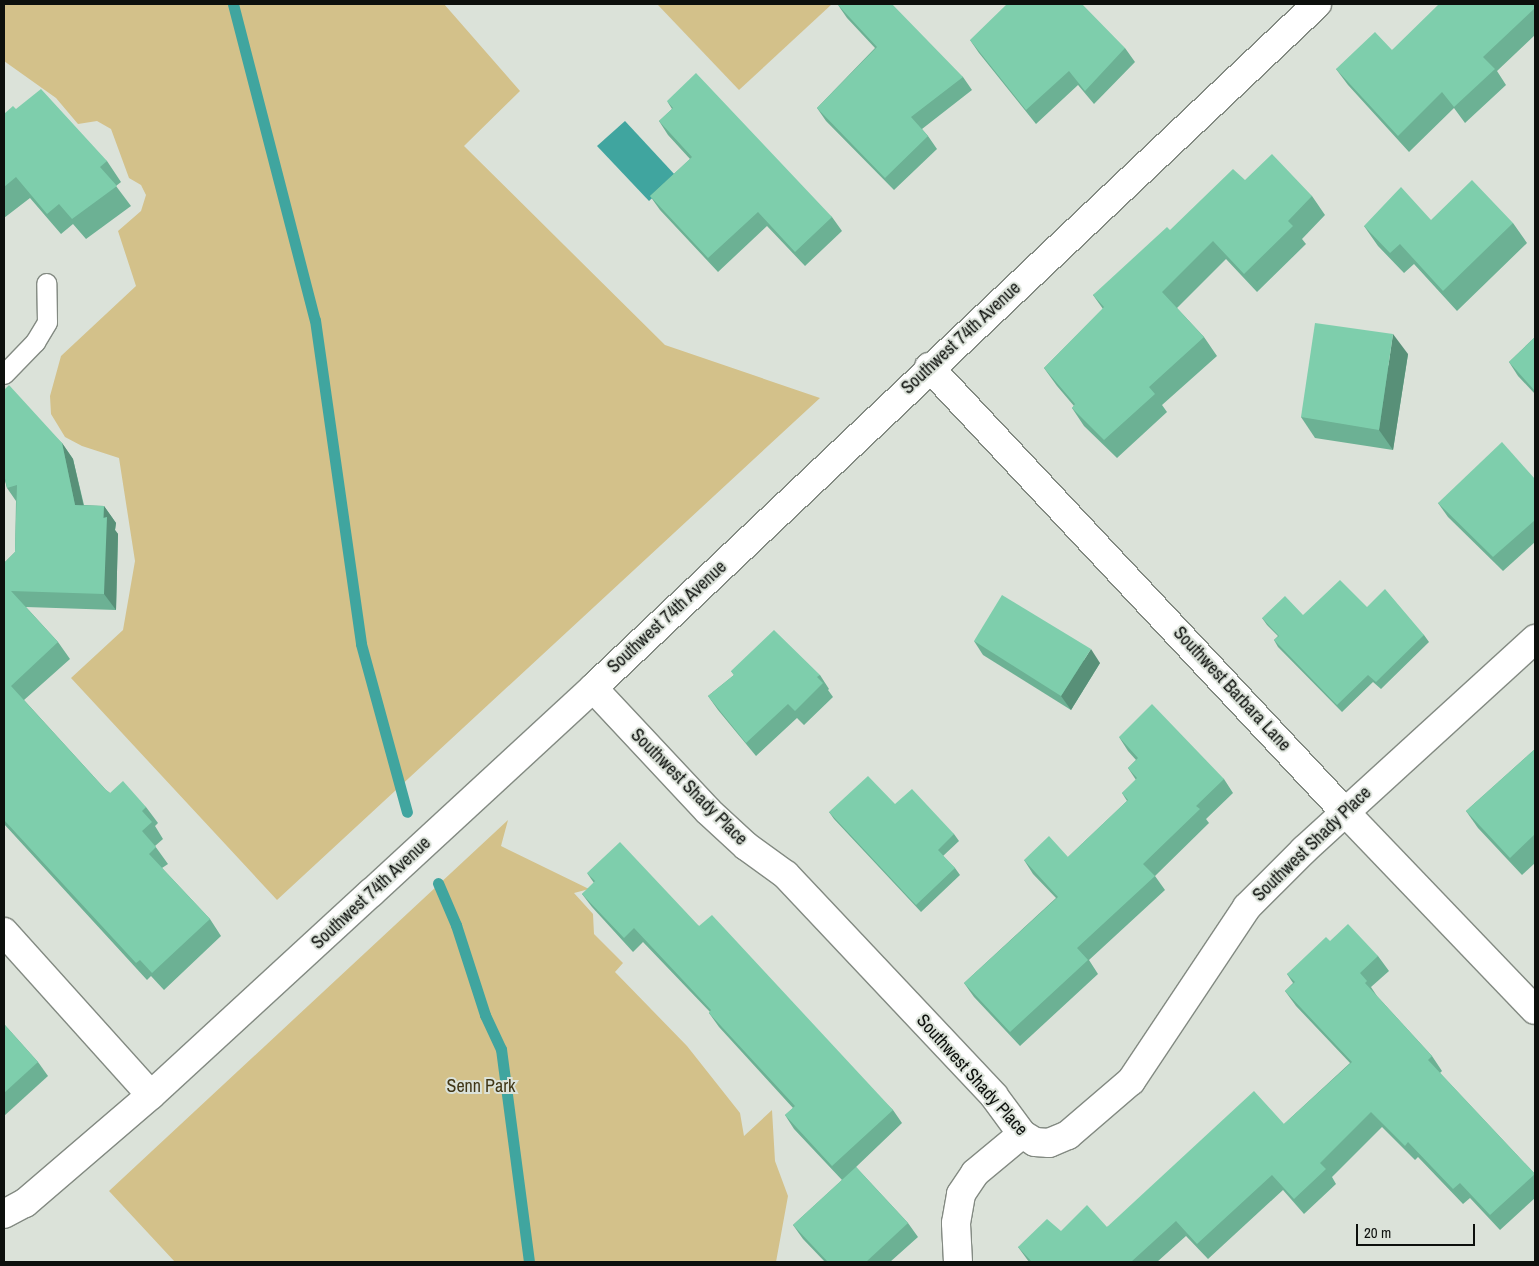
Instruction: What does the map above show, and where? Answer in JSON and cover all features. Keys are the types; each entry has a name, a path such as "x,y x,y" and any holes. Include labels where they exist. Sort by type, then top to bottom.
{"street":[{"name":"Southwest 74th Avenue","path":"4,1214 24,1203 152,1095 593,688 929,367 1317,4"},
{"name":"Southwest Barbara Lane","path":"929,367 1345,812 1535,1010"},
{"name":"Southwest Shady Place","path":"593,688 708,811 746,846 786,875 994,1096 1022,1134 1035,1142 1049,1143 1068,1135 1131,1081 1247,907 1345,812 1535,638"},
{"path":"4,932 152,1095"},
{"path":"958,1262 956,1223 960,1194 975,1173 1022,1134"}],"lane":[{"path":"4,374 35,342 47,322 46,283"}],"green space":[{"path":"4,4 444,4 520,91 464,146 665,345 820,398 277,900 71,678 123,630 135,561 119,458 82,446 65,437 51,414 50,396 61,356 136,286 118,231 141,211 146,195 141,185 129,178 111,129 97,121 78,124 56,98 4,61"},
{"path":"657,4 832,4 739,90"},
{"name":"Senn Park","path":"508,820 501,846 589,889 574,893 593,914 594,934 623,963 615,972 687,1046 740,1113 744,1136 772,1110 775,1161 788,1196 776,1262 175,1262 109,1191"}],"water":[{"path":"625,121 676,176 649,201 597,146"}],"building":[{"path":"892,4 963,77 911,117 928,136 885,178 817,108 877,47 838,5"},
{"path":"1007,4 1082,4 1125,48 1085,91 1069,71 1026,110 970,40"},
{"path":"1439,4 1535,4 1535,8 1483,57 1495,69 1454,107 1442,92 1398,136 1336,69 1375,32 1392,50"},
{"path":"696,73 832,217 795,252 758,212 708,258 650,196 692,157 659,121 673,108 667,101"},
{"path":"41,89 107,161 100,167 117,186 72,219 59,204 47,214 16,177 4,187 4,114 13,106 16,109"},
{"path":"1272,154 1312,196 1288,221 1293,226 1244,274 1213,241 1162,292 1204,337 1149,387 1155,394 1104,440 1072,408 1075,404 1044,368 1104,307 1093,295 1167,227 1170,230 1233,169 1245,180"},
{"path":"1472,180 1513,223 1443,291 1400,244 1390,253 1364,226 1401,187 1431,220"},
{"path":"1315,323 1393,334 1379,430 1301,417"},
{"path":"1535,337 1535,391 1509,362"},
{"path":"9,385 62,443 75,505 104,506 103,518 107,517 104,594 11,591 58,642 11,686 106,790 110,793 123,781 146,807 142,811 152,822 142,831 156,847 149,854 210,919 152,973 140,960 136,963 4,820 4,563 15,552 17,485 7,488 4,474 4,390"},
{"path":"1502,442 1535,479 1535,520 1493,557 1438,503"},
{"path":"1340,580 1367,607 1385,589 1424,635 1376,682 1368,675 1337,705 1274,640 1279,636 1262,618 1285,596 1303,615"},
{"path":"1002,595 1091,649 1061,696 974,641"},
{"path":"774,630 820,675 817,677 823,683 795,711 788,704 746,743 708,696 734,675 731,671"},
{"path":"1152,704 1224,779 1196,806 1200,809 1143,864 1155,876 1077,948 1088,960 1010,1032 964,983 1058,897 1024,860 1049,836 1068,857 1128,800 1122,793 1137,778 1128,768 1138,758 1119,737"},
{"path":"1535,749 1535,834 1510,858 1466,811"},
{"path":"868,776 895,804 912,789 954,834 938,850 955,868 916,905 829,812"},
{"path":"620,842 699,926 712,915 893,1110 832,1166 785,1115 795,1106 709,1013 711,1010 634,928 624,938 582,894 595,881 587,873"},
{"path":"1348,924 1378,956 1360,973 1367,981 1365,983 1432,1056 1428,1060 1535,1174 1490,1215 1460,1183 1453,1189 1408,1142 1405,1146 1371,1112 1320,1163 1326,1169 1294,1199 1272,1175 1197,1244 1176,1221 1131,1262 1032,1262 1018,1247 1047,1219 1061,1231 1087,1205 1107,1227 1254,1091 1284,1124 1352,1062 1285,991 1295,982 1287,974 1326,937 1330,941"},
{"path":"4,1024 38,1062 4,1093"},
{"path":"856,1167 908,1223 866,1262 828,1262 793,1225"}],"waterway":[{"path":"233,4 315,320 361,644 407,812"},
{"path":"438,883 456,925 485,1015 501,1049 529,1262"}]}
